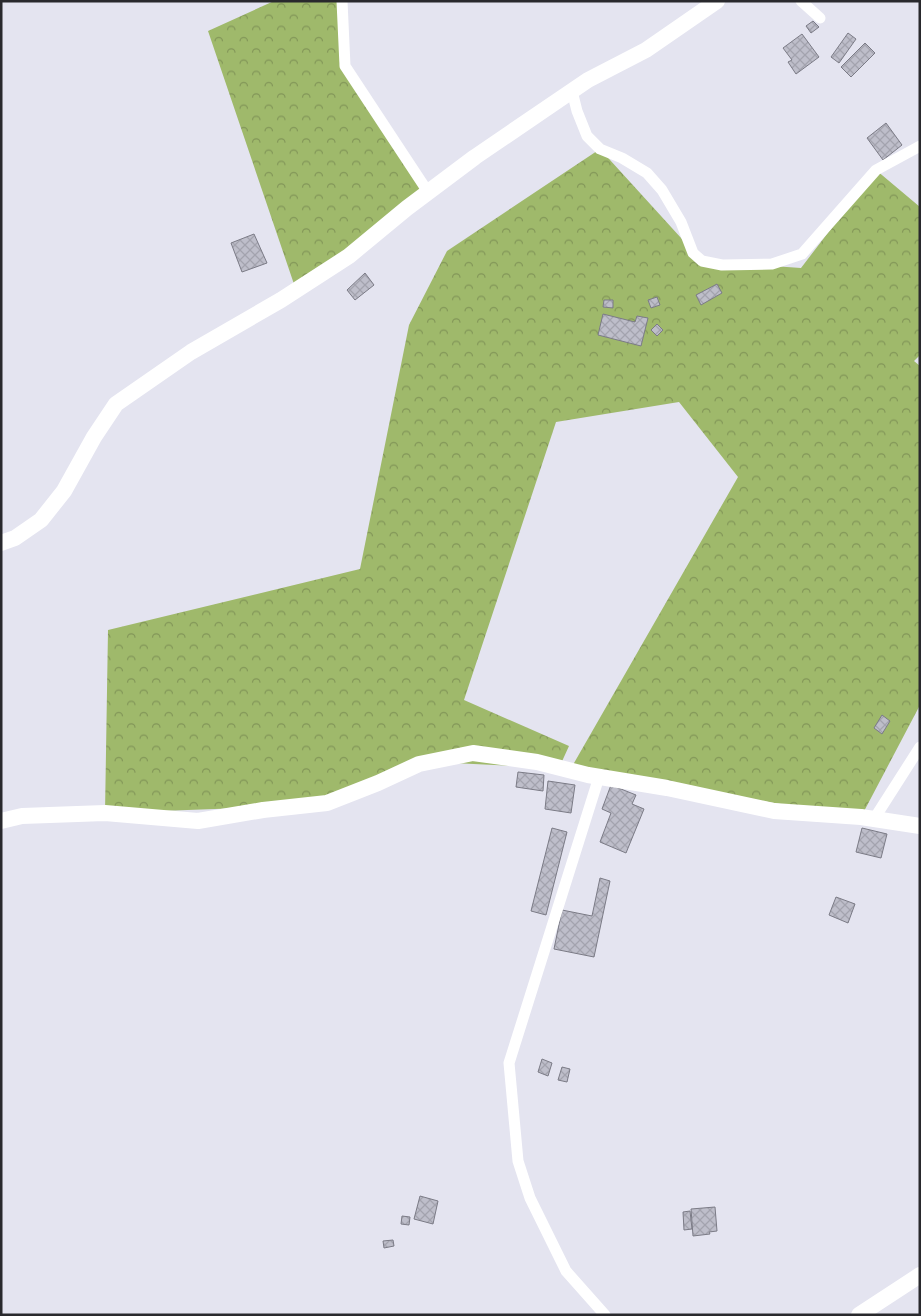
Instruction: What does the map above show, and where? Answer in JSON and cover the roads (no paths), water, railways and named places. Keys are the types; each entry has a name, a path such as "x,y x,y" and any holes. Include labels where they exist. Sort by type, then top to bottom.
{"street":[{"path":"342,1 345,66 428,192"},
{"path":"1,543 15,538 41,520 64,490 116,404 191,352 281,300 349,256 428,192 475,157 588,80 646,50 718,1"},
{"path":"801,1 820,18"},
{"path":"572,91 577,111 587,136 600,149 622,158 648,173 662,190 681,222 693,253 702,261 722,265 772,264 802,254 876,170 920,146"},
{"path":"874,819 920,747"},
{"path":"1,821 22,816 105,813 198,821 263,810 327,803 419,764 473,754 537,762 599,777 667,788 774,811 874,819 920,826"},
{"path":"599,777 509,1063 518,1161 530,1198 566,1271 605,1315"},
{"path":"859,1315 920,1275"}]}
